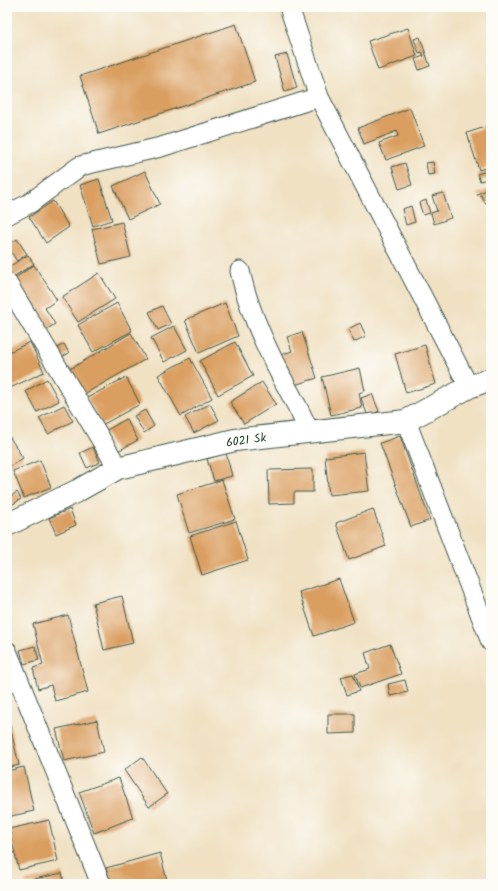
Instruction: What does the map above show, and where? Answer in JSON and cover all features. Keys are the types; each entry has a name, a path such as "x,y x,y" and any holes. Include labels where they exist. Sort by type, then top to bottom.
{"street":[{"path":"289,7 319,97 469,387"},
{"path":"7,215 30,203 80,166 161,147 319,97"},
{"path":"240,271 245,295 256,325 302,414 309,432"},
{"path":"7,283 118,468"},
{"name":"6021 Sk","path":"7,525 77,491 118,468 235,440 406,421 469,387 491,379"},
{"path":"406,421 491,642"},
{"path":"7,651 101,884"}],"building":[{"path":"236,24 255,82 99,134 80,76"},
{"path":"408,28 417,56 378,70 368,41"},
{"path":"420,37 430,66 419,70 415,59 424,56 422,52 419,53 414,39"},
{"path":"287,54 297,88 285,92 275,57"},
{"path":"410,108 424,146 386,160 379,143 398,136 397,131 364,144 358,128"},
{"path":"491,125 491,166 479,170 467,133"},
{"path":"433,162 435,174 428,175 426,163"},
{"path":"405,163 412,185 399,189 392,167"},
{"path":"145,171 160,204 128,219 113,186"},
{"path":"488,171 491,178 480,181 477,174"},
{"path":"99,179 112,220 93,226 80,185"},
{"path":"489,189 491,200 485,203 481,195 478,196 477,194"},
{"path":"443,193 451,218 434,224 431,213 437,211 432,196"},
{"path":"426,200 430,213 423,215 419,203"},
{"path":"53,201 69,227 46,243 29,217"},
{"path":"411,206 415,222 406,225 402,209"},
{"path":"122,222 131,257 101,264 92,229"},
{"path":"17,239 27,254 17,261 7,246"},
{"path":"28,255 34,264 13,277 7,268"},
{"path":"34,265 57,300 45,308 55,324 41,333 9,282"},
{"path":"99,273 115,299 78,322 62,297"},
{"path":"117,303 132,331 93,352 78,325"},
{"path":"225,303 238,336 199,353 185,320"},
{"path":"162,306 171,324 158,330 149,312"},
{"path":"360,323 366,336 354,342 348,329"},
{"path":"174,326 187,350 164,362 151,338"},
{"path":"302,332 317,378 291,386 280,355 292,351 287,337"},
{"path":"131,333 146,359 79,397 65,372"},
{"path":"30,342 44,372 8,389 7,353"},
{"path":"235,342 253,376 218,395 200,361"},
{"path":"64,344 69,353 57,360 52,351"},
{"path":"425,345 436,384 406,393 395,354"},
{"path":"190,358 212,398 181,416 158,375"},
{"path":"360,368 365,391 359,393 362,408 331,415 322,377"},
{"path":"126,377 140,404 102,425 87,398"},
{"path":"47,379 59,401 37,412 26,391"},
{"path":"262,382 276,404 244,424 230,402"},
{"path":"372,394 379,411 368,416 361,398"},
{"path":"7,398 12,408 7,411"},
{"path":"210,404 219,420 194,433 185,417"},
{"path":"64,405 73,421 48,434 39,418"},
{"path":"145,410 154,426 144,433 134,416"},
{"path":"126,419 138,440 116,452 105,431"},
{"path":"9,436 23,458 7,468 7,438"},
{"path":"400,436 430,520 411,527 380,443"},
{"path":"93,447 100,462 87,468 80,453"},
{"path":"364,452 369,491 329,495 325,457"},
{"path":"226,453 232,476 214,481 207,459"},
{"path":"40,460 51,487 24,498 13,471"},
{"path":"313,469 313,492 294,492 294,503 269,504 268,470"},
{"path":"222,480 235,519 189,533 177,494"},
{"path":"17,492 21,499 7,508 7,499"},
{"path":"70,509 76,525 56,534 49,518"},
{"path":"373,509 386,546 349,560 336,523"},
{"path":"236,521 248,560 202,575 190,536"},
{"path":"339,579 354,622 314,636 299,592"},
{"path":"122,596 133,643 104,650 93,603"},
{"path":"68,615 88,692 55,701 51,685 38,689 33,668 43,665 33,624"},
{"path":"390,644 401,674 360,688 355,674 370,669 365,653"},
{"path":"35,646 39,660 24,664 20,650"},
{"path":"353,674 359,691 347,695 341,677"},
{"path":"405,680 408,692 390,696 388,684"},
{"path":"328,714 355,714 355,733 328,734"},
{"path":"97,720 104,752 64,761 56,729"},
{"path":"7,722 9,722 19,765 7,768"},
{"path":"142,757 167,794 149,807 124,770"},
{"path":"24,767 34,811 7,817 7,771"},
{"path":"119,778 133,818 94,833 79,792"},
{"path":"49,820 58,861 19,870 9,829"},
{"path":"160,853 168,884 110,884 106,868"},
{"path":"62,873 65,884 26,884 25,881"}]}
